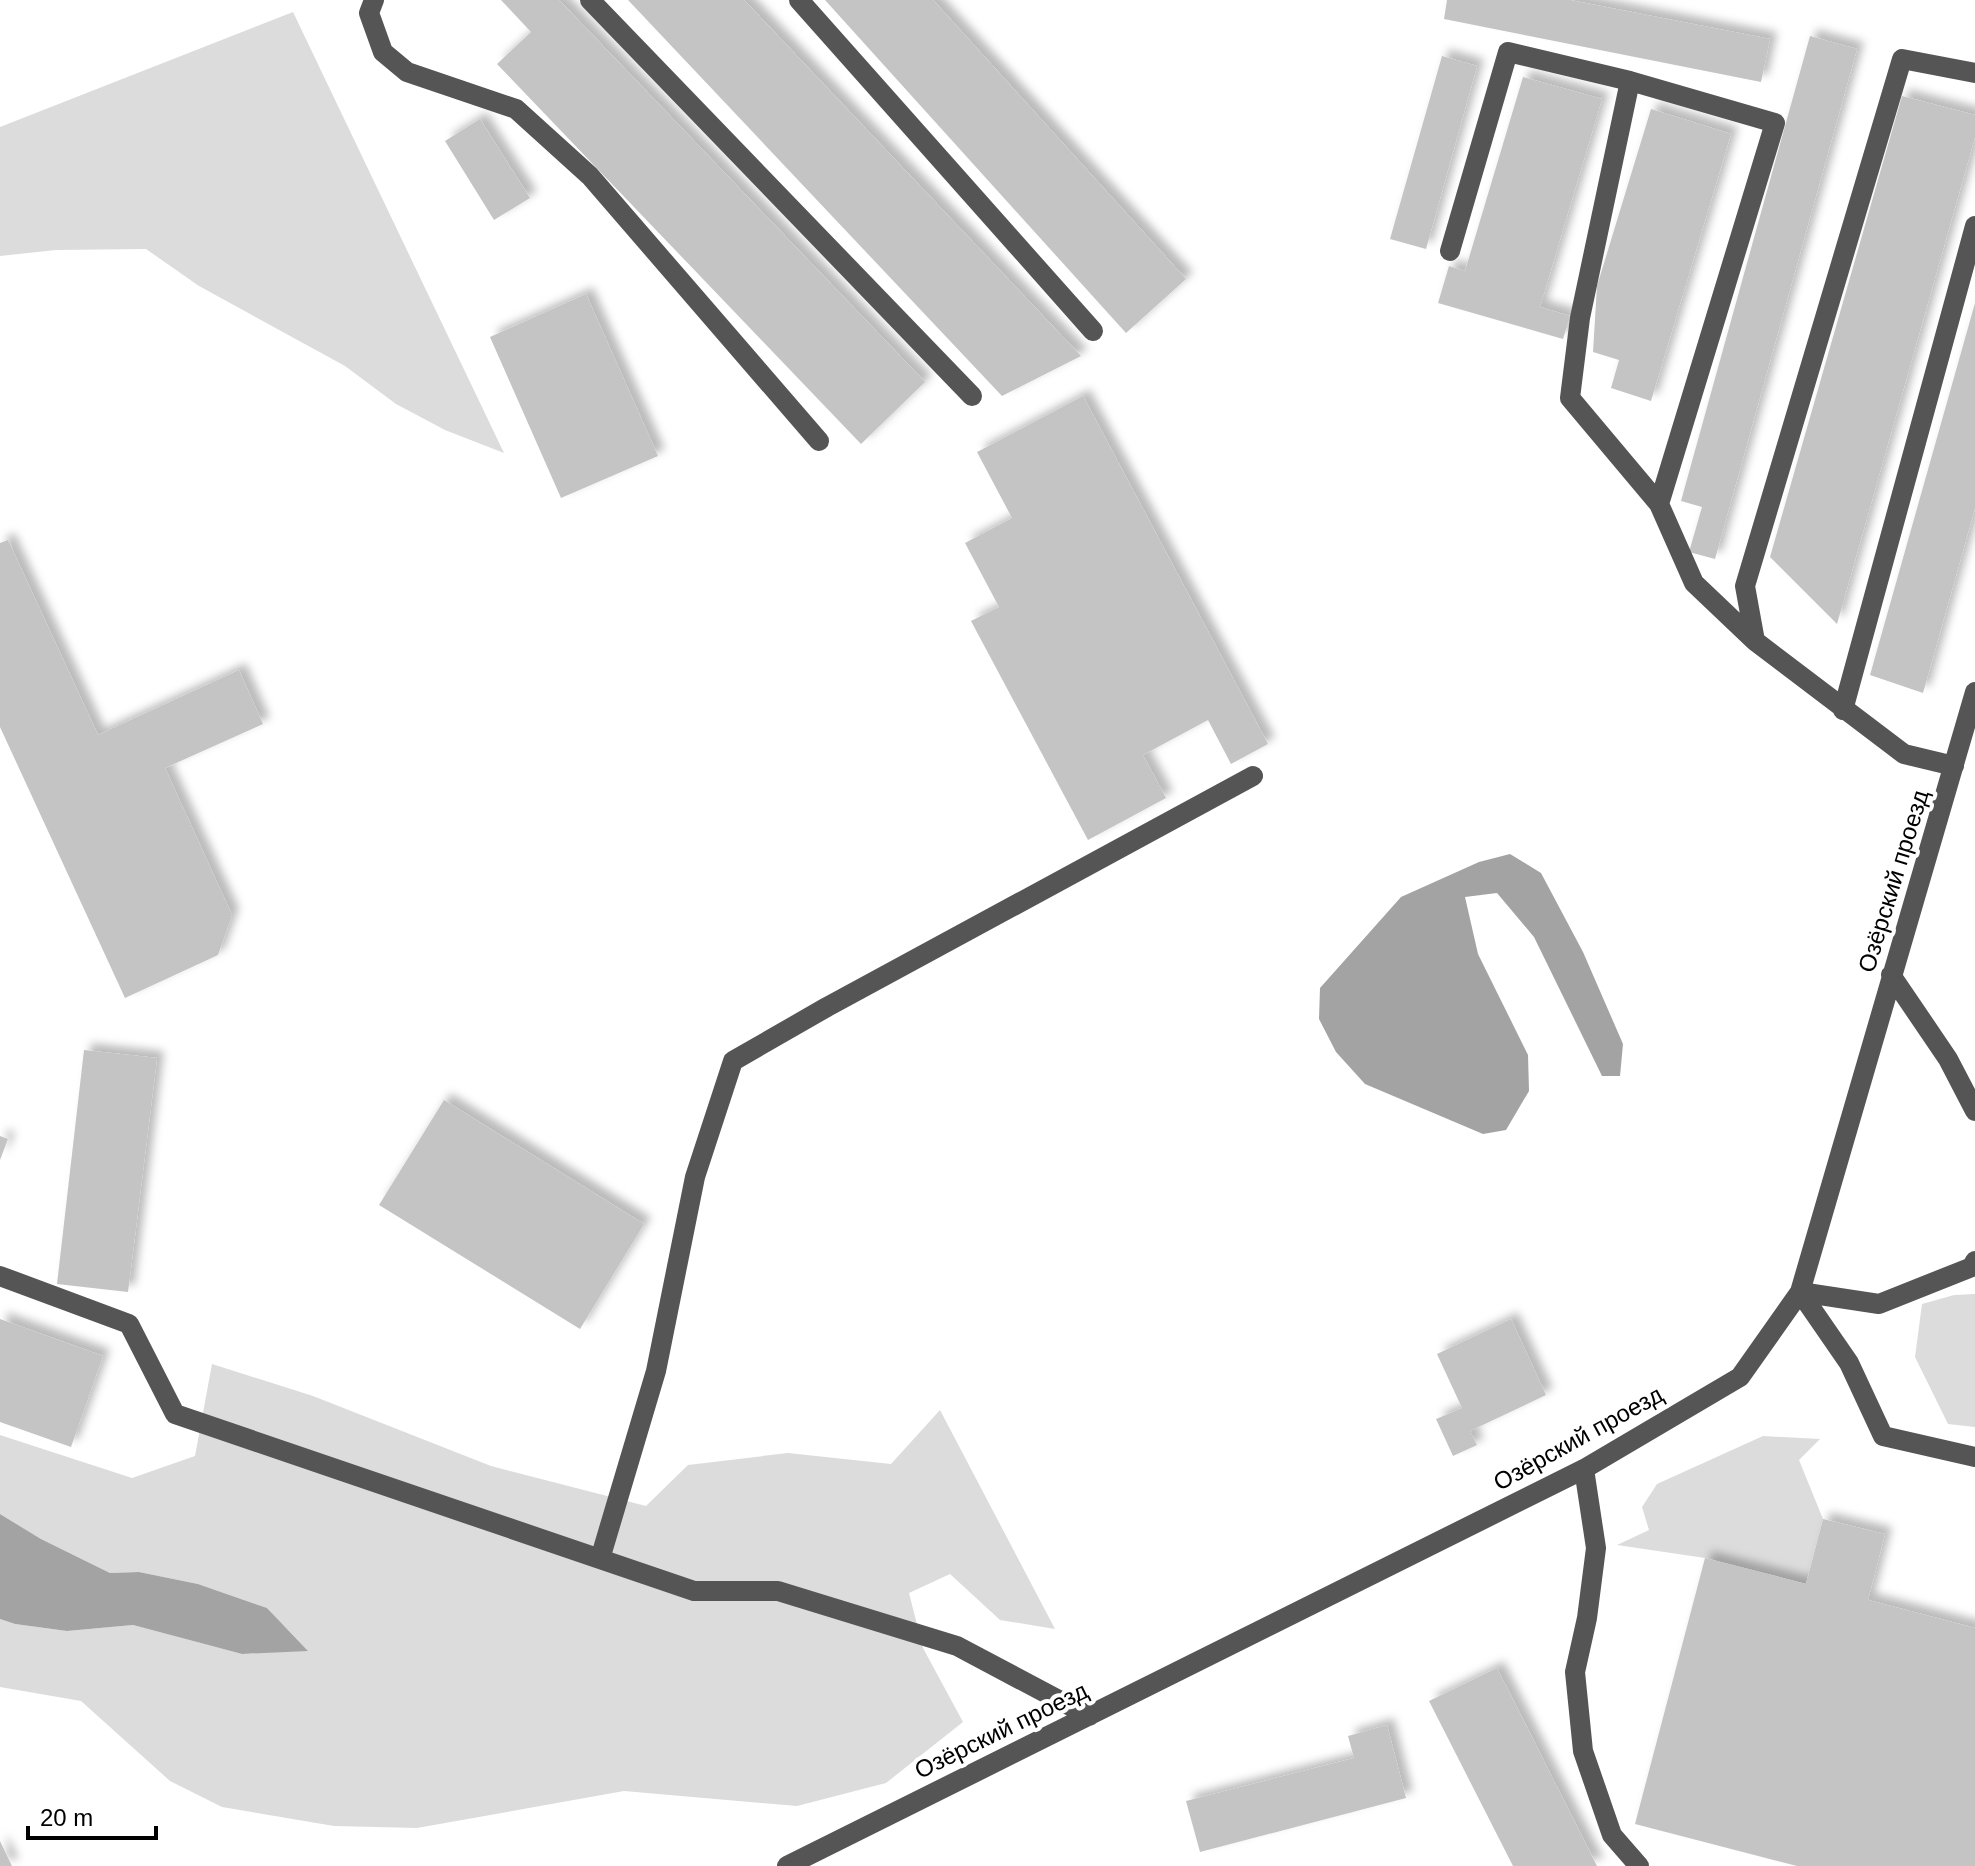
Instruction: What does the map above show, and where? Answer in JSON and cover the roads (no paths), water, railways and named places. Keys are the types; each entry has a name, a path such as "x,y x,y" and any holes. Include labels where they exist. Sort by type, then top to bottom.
{"street":[{"path":"374,0 369,13 383,52 407,72 516,109 590,176 819,441"},
{"path":"590,0 972,396"},
{"path":"799,0 1093,331"},
{"path":"1450,251 1508,52 1630,81 1775,123 1659,504"},
{"path":"1755,641 1745,586 1902,59 1975,73"},
{"path":"1630,81 1580,318 1570,398 1659,504 1694,583 1755,641 1904,754 1954,766"},
{"path":"1843,710 1975,226"},
{"name":"Озёрский проезд","path":"787,1866 1584,1469 1740,1377 1800,1292 1975,692"},
{"path":"600,1559 656,1371 695,1177 733,1061 1253,776"},
{"path":"1891,975 1948,1059 1975,1111"},
{"path":"1800,1292 1879,1304 1972,1267 1975,1261"},
{"path":"0,1276 129,1324 175,1414 694,1591 778,1591 957,1646 1089,1716"},
{"path":"1800,1292 1849,1363 1883,1436 1975,1457"},
{"path":"1584,1469 1596,1548 1587,1618 1575,1672 1583,1751 1612,1835 1639,1866"}]}
